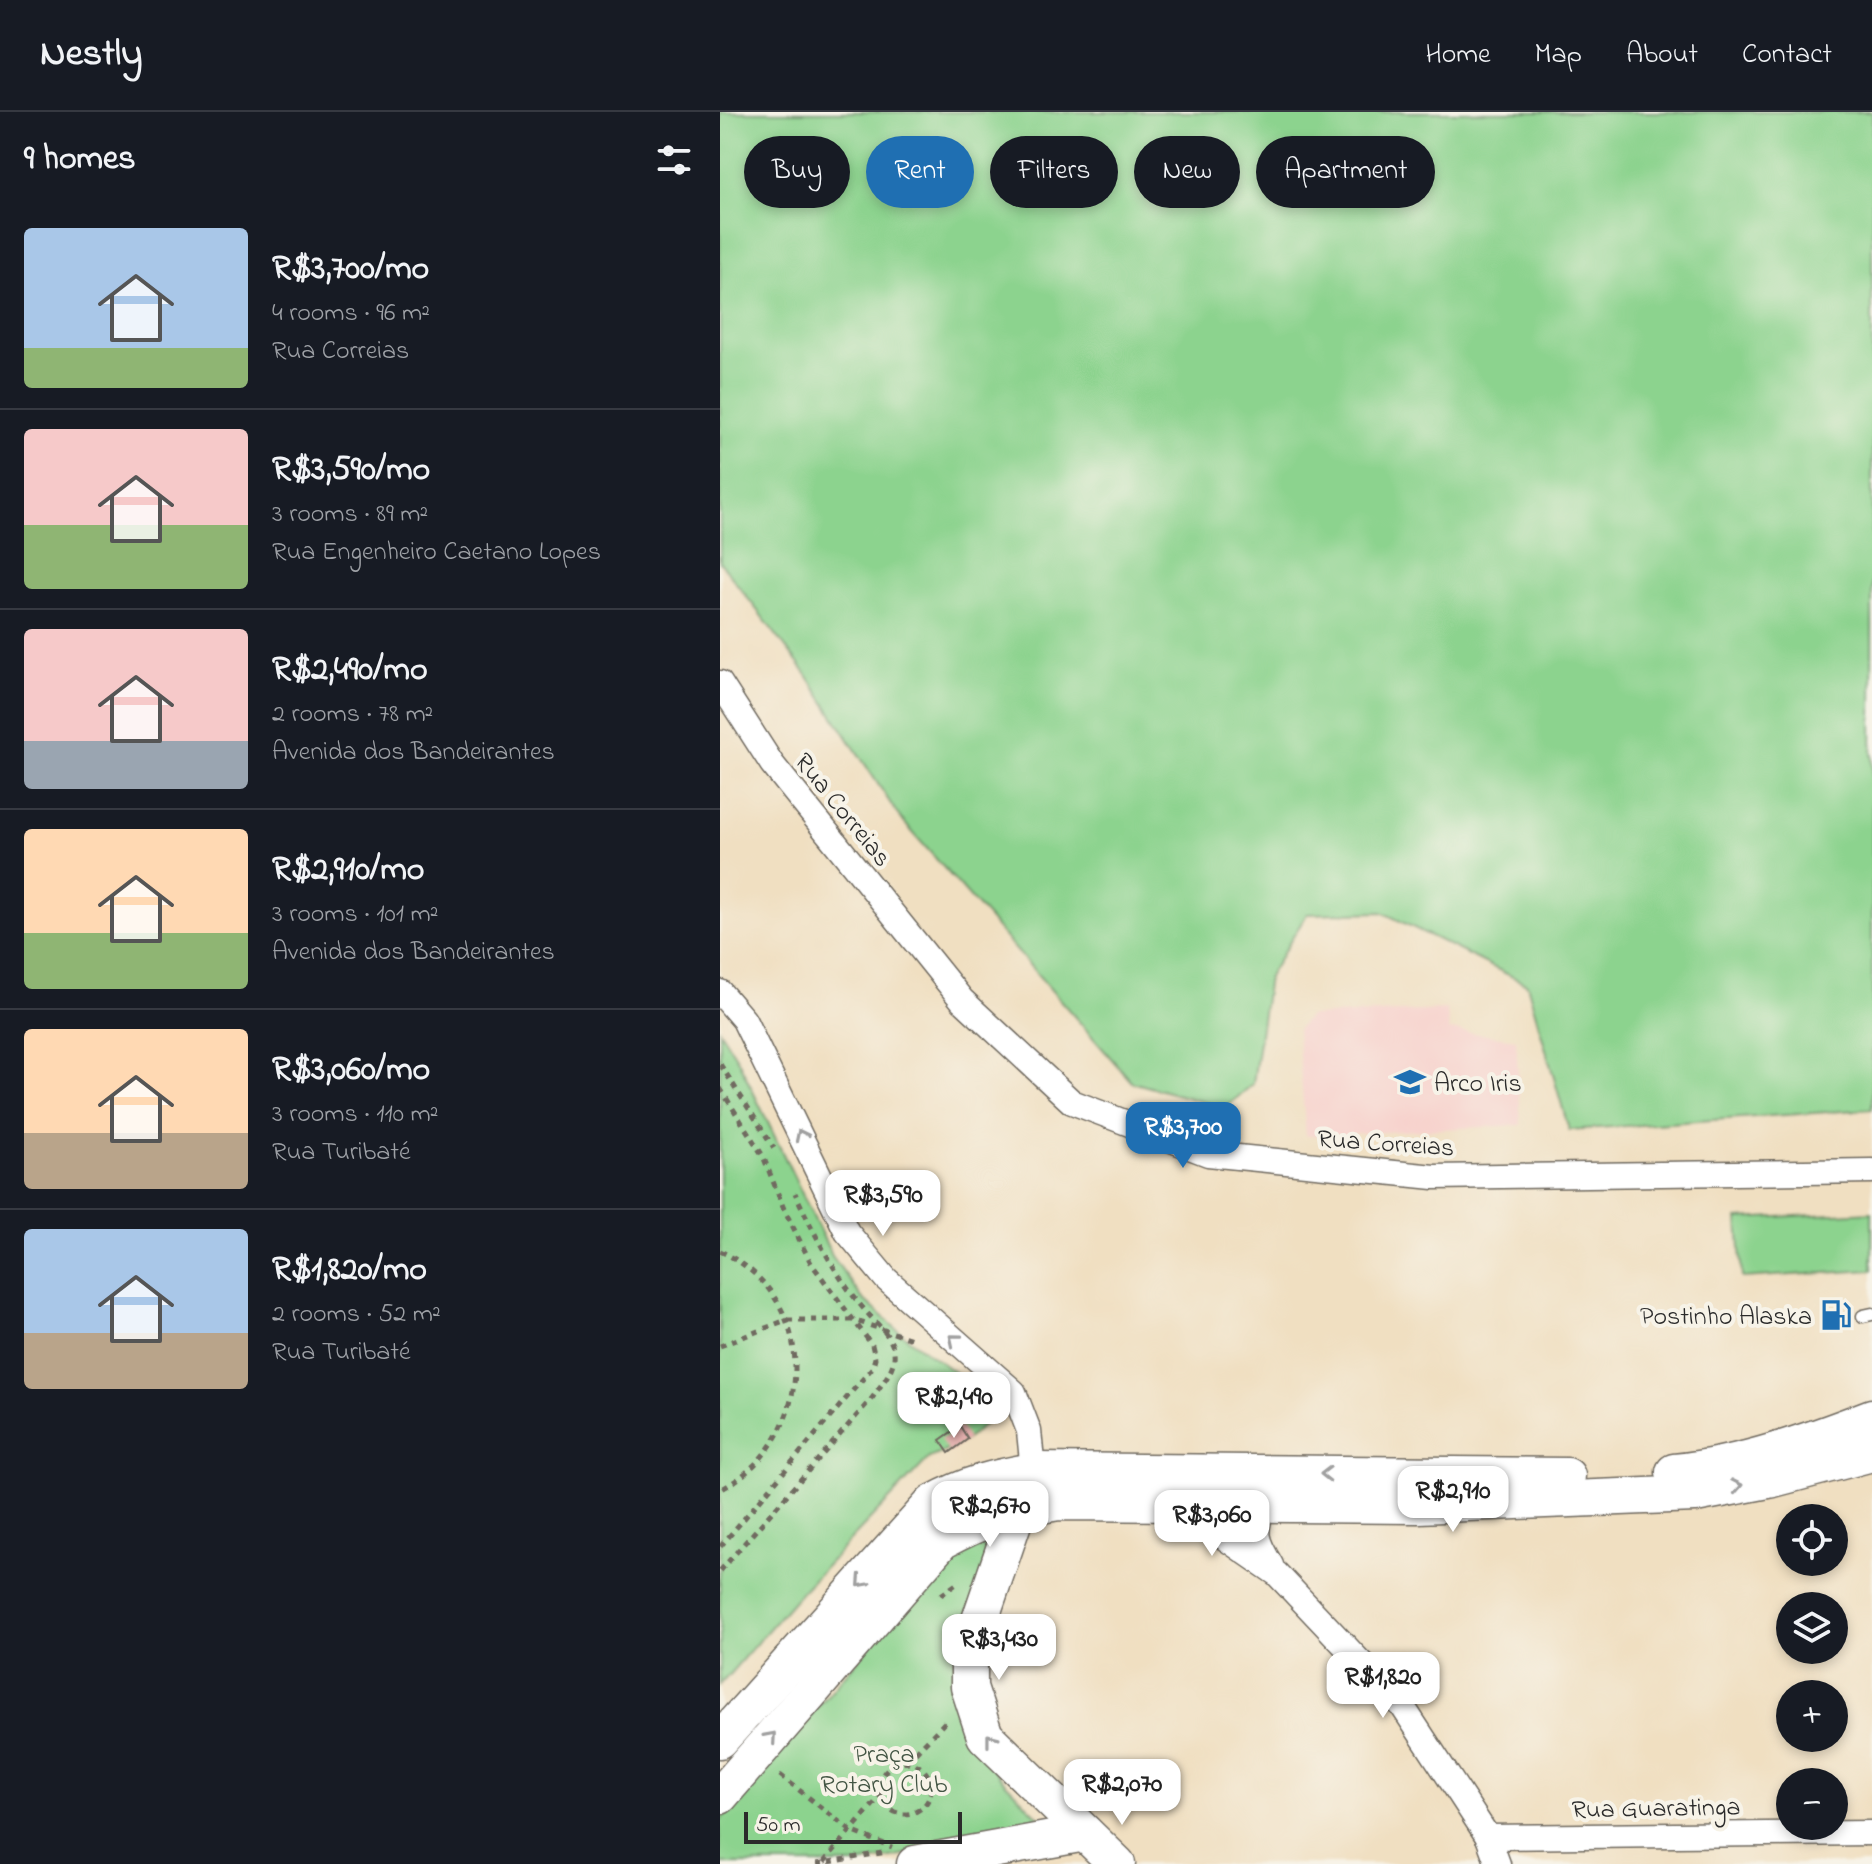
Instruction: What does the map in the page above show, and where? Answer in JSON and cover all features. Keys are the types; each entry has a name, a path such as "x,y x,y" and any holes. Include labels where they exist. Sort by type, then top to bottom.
{"street":[{"name":"Rua Correias","path":"720,683 772,764 962,1000 1072,1102 1208,1154 1434,1177 1872,1171"},
{"path":"720,992 744,1020 847,1232 886,1279 1014,1392 1029,1431 1033,1471 1017,1508 969,1652 969,1687 985,1736 1117,1864"},
{"path":"720,1740 933,1503 986,1479 1033,1471 1623,1477 1692,1470 1744,1458 1840,1430 1872,1417"},
{"path":"720,1796 942,1541 981,1520 1017,1508 1059,1502 1418,1505 1695,1494 1773,1479 1872,1453"},
{"path":"1174,1503 1277,1574"},
{"path":"1263,1505 1256,1527 1257,1543 1277,1574 1403,1707 1488,1837 1498,1864"},
{"path":"906,1857 1085,1833"},
{"name":"Rua Guaratinga","path":"1488,1837 1872,1833"}],"path":[{"path":"720,1064 781,1162"},
{"path":"720,1088 763,1156 784,1209 811,1263 872,1345 875,1358 872,1368 720,1547"},
{"path":"720,1571 873,1397 893,1367 894,1353 885,1332 830,1264 793,1189"},
{"path":"720,1251 737,1259 766,1285 786,1320 796,1359 793,1398 780,1435 755,1467 720,1490"},
{"path":"720,1346 786,1320 853,1320 917,1340"},
{"path":"960,1595 963,1579"},
{"path":"906,1762 954,1713"},
{"path":"898,1762 922,1767 931,1781 929,1799 924,1806 908,1814 899,1814 884,1804 880,1796 880,1779 898,1762"},
{"path":"773,1770 851,1831 906,1857"},
{"path":"823,1863 880,1796"}],"shaded area":[{"name":"Arco Iris","path":"1447,1010 1449,1030 1516,1039 1521,1125 1306,1136 1297,1030 1309,1016"}],"green space":[{"path":"720,112 1872,112 1872,1109 1569,1130 1527,984 1382,912 1307,914 1268,977 1253,1084 1225,1108 1132,1082 900,818 807,675 720,562"},
{"path":"720,1031 738,1060 832,1256 862,1298 901,1333 980,1391 987,1400 990,1415 963,1441 929,1458 801,1592 720,1685"},
{"path":"1872,1212 1872,1270 1742,1278 1738,1219"},
{"name":"Praça Rotary Club","path":"976,1542 984,1544 987,1551 954,1681 958,1711 971,1739 999,1776 1046,1824 1038,1831 858,1864 720,1864 720,1821 937,1567 951,1553"}],"building":[{"path":"960,1426 968,1439 949,1453 940,1440"}],"place":[{"name":"Arco Iris","path":"1410,1082"},
{"name":"Postinho Alaska","path":"1836,1315"}]}
